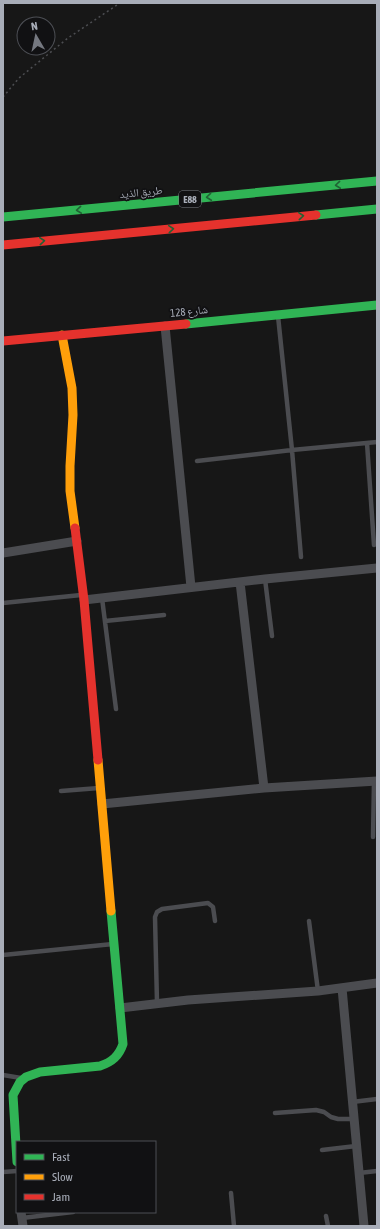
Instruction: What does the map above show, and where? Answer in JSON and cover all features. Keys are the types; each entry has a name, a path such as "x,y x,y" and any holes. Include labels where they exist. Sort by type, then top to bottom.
{"main road":[{"name":"طريق الذيد","path":"3,217 377,181"},
{"path":"3,245 377,209"},
{"name":"شارع 128","path":"3,341 377,305"},
{"path":"16,1144 13,1095 16,1086 22,1079 31,1074 40,1072 100,1066 116,1058 121,1052 123,1044 83,597 70,491 73,414 72,388 62,335"}],"street":[{"path":"165,326 191,587"},
{"path":"3,553 77,541"},
{"path":"83,597 102,598 191,587 377,568"},
{"path":"240,582 264,788"},
{"path":"102,804 264,788 376,782"},
{"path":"120,1008 222,997 318,991 377,982"},
{"path":"342,988 364,1226"}],"lane":[{"path":"277,314 292,450 301,557"},
{"path":"197,461 377,442"},
{"path":"367,443 374,545"},
{"path":"265,579 272,636"},
{"path":"3,603 83,597"},
{"path":"102,598 116,709"},
{"path":"105,621 164,615"},
{"path":"373,837 376,782"},
{"path":"61,791 101,787"},
{"path":"157,1003 155,917 157,912 162,909 208,903 213,907 215,920"},
{"path":"309,921 318,991"},
{"path":"3,955 115,943"},
{"path":"3,1076 22,1079"},
{"path":"352,1102 377,1099"},
{"path":"275,1113 316,1110 324,1112 338,1120 354,1119"},
{"path":"322,1150 356,1146"},
{"path":"3,1172 16,1171"},
{"path":"359,1173 377,1172"},
{"path":"231,1193 234,1226"},
{"path":"22,1219 66,1213"},
{"path":"326,1216 328,1226"}],"path":[{"path":"3,97 19,78 68,38 120,3"}],"traffic: fast":[{"path":"3,217 377,181"},
{"path":"316,215 377,209"},
{"path":"186,324 377,305"},
{"path":"16,1145 13,1095 20,1082 26,1077 40,1072 100,1066 108,1063 114,1058 123,1044 111,911"}],"traffic: slow":[{"path":"62,335 72,388 73,415 70,491 75,528"},
{"path":"98,760 111,911"}],"traffic: jam":[{"path":"3,245 316,215"},
{"path":"3,341 186,324"},
{"path":"75,528 84,600 98,760"}]}
